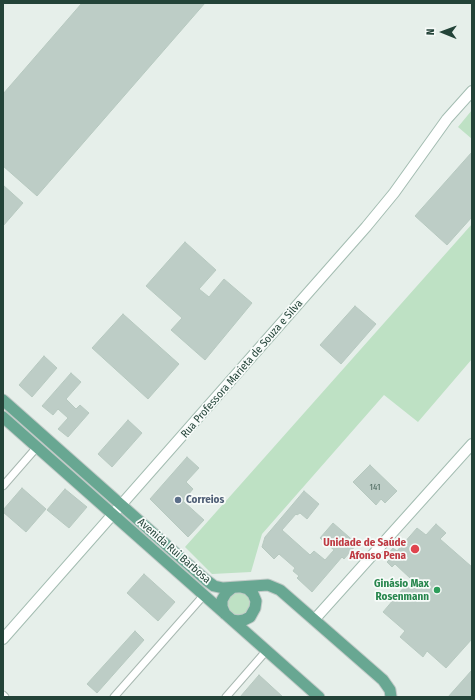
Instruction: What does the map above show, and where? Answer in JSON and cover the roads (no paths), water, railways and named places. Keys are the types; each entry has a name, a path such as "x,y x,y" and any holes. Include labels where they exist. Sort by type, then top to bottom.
{"main road":[{"name":"Avenida Rui Barbosa","path":"3,400 206,580 214,586 223,588 268,585 280,590 383,680 390,690 392,697"},
{"name":"Avenida Rui Barbosa","path":"3,417 319,697"},
{"path":"236,588 248,589 253,594 256,601 255,608 250,617 238,621 229,617 222,607 222,600 226,593 236,588"}],"street":[{"name":"Rua Professora Marieta de Souza e Silva","path":"3,639 371,222 447,119 472,91"},
{"path":"314,620 472,444"},
{"path":"3,486 37,447"},
{"path":"114,697 204,595"},
{"path":"226,697 267,650"}],"place":[{"name":"Correios","path":"178,500"},
{"name":"Unidade de Saúde Afonso Pena","path":"415,549"},
{"name":"Ginásio Max Rosenmann","path":"437,590"}]}
